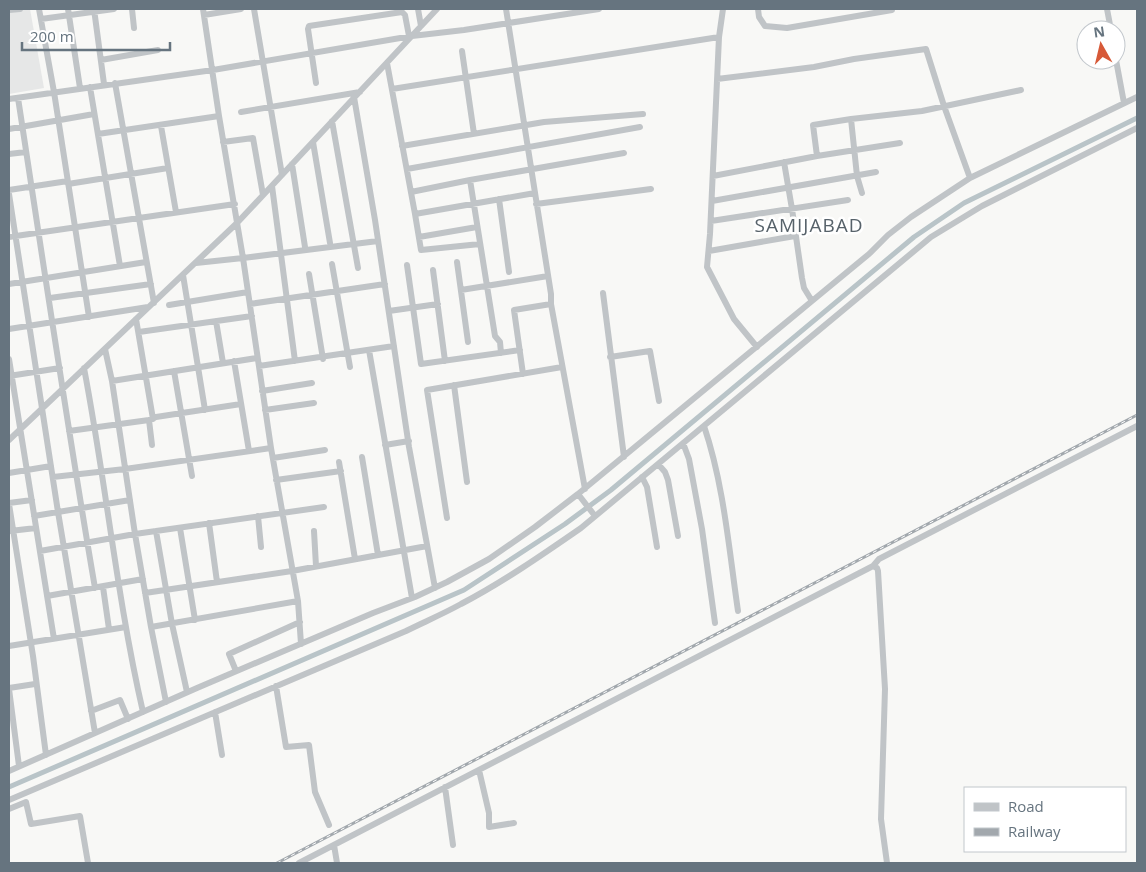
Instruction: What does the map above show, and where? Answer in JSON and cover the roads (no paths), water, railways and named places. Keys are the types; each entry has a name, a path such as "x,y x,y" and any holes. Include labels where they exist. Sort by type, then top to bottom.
{"street":[{"path":"9,10 20,9"},
{"path":"39,9 54,92 89,317"},
{"path":"41,19 69,12 114,9"},
{"path":"132,9 134,28"},
{"path":"242,9 203,12 243,258 276,480 298,601 301,644"},
{"path":"254,9 282,175"},
{"path":"418,9 421,26"},
{"path":"9,440 237,223 437,9"},
{"path":"506,9 551,304 585,489"},
{"path":"9,99 213,70 411,36 599,9"},
{"path":"723,9 719,37 711,221 707,267 734,318 757,346"},
{"path":"758,9 759,17 765,26 787,28 891,9"},
{"path":"94,10 104,84"},
{"path":"69,12 80,88"},
{"path":"316,83 308,28 313,25 402,12 405,14 411,36"},
{"path":"392,88 719,37"},
{"path":"717,79 814,67 854,58 926,49 970,178"},
{"path":"101,60 158,50"},
{"path":"462,51 474,134"},
{"path":"387,63 421,250 480,244"},
{"path":"1118,70 1124,103"},
{"path":"116,83 151,284 152,305"},
{"path":"90,86 120,266"},
{"path":"817,156 813,125 922,111 1021,90"},
{"path":"241,112 360,92"},
{"path":"354,97 409,441 435,588"},
{"path":"9,771 187,692 435,588 489,559 580,497 585,489 812,301 895,229 970,178 1137,97"},
{"path":"18,98 95,588"},
{"path":"9,128 94,114"},
{"path":"402,146 524,126 643,114"},
{"path":"98,134 219,116"},
{"path":"850,119 857,176 862,193"},
{"path":"332,121 358,268"},
{"path":"161,126 176,212"},
{"path":"407,169 640,127"},
{"path":"9,800 406,631 461,604 536,559 581,528 594,515 931,237 982,206 1137,128"},
{"path":"224,142 253,138 263,195"},
{"path":"313,142 330,243"},
{"path":"713,176 817,156 900,143"},
{"path":"9,154 26,152"},
{"path":"411,192 624,153"},
{"path":"784,162 804,288 812,301"},
{"path":"292,164 305,247"},
{"path":"9,190 168,168"},
{"path":"712,201 876,172"},
{"path":"470,180 487,286 501,353"},
{"path":"272,186 295,361"},
{"path":"536,204 652,189"},
{"path":"415,214 535,193"},
{"path":"9,194 12,236 22,282 95,733"},
{"path":"499,199 509,272"},
{"path":"711,221 848,200"},
{"path":"12,236 234,204"},
{"path":"419,237 477,227"},
{"path":"709,252 795,236"},
{"path":"196,262 281,254 378,241"},
{"path":"9,284 146,262"},
{"path":"457,262 468,342"},
{"path":"332,264 350,367"},
{"path":"407,265 421,364 520,350"},
{"path":"433,270 445,360"},
{"path":"309,274 322,358"},
{"path":"183,275 205,410"},
{"path":"461,290 548,276"},
{"path":"50,298 151,284"},
{"path":"250,304 385,284"},
{"path":"169,305 248,292"},
{"path":"602,293 624,457"},
{"path":"389,311 438,304"},
{"path":"523,374 514,310 551,304"},
{"path":"9,329 152,305"},
{"path":"139,332 252,316"},
{"path":"136,319 146,375 152,445"},
{"path":"216,321 222,363"},
{"path":"259,366 394,346"},
{"path":"105,349 112,381 145,593 166,702"},
{"path":"369,350 412,598"},
{"path":"610,357 650,351 659,401"},
{"path":"112,381 257,358"},
{"path":"9,359 10,376 54,639"},
{"path":"234,361 249,451"},
{"path":"447,518 427,390 562,367"},
{"path":"10,376 60,368"},
{"path":"84,368 103,472 131,659 143,712"},
{"path":"174,371 192,476"},
{"path":"262,391 312,383"},
{"path":"454,385 467,482"},
{"path":"69,431 151,420 156,417 241,404"},
{"path":"265,410 314,404"},
{"path":"704,426 720,493 738,611"},
{"path":"299,863 873,566 879,559 1137,426"},
{"path":"385,445 409,441"},
{"path":"683,443 688,452 702,529 715,623"},
{"path":"53,477 103,472 271,448"},
{"path":"273,458 324,450"},
{"path":"362,457 378,555"},
{"path":"339,462 355,559"},
{"path":"658,464 665,472 668,480 678,536"},
{"path":"9,473 51,466"},
{"path":"276,480 341,471"},
{"path":"642,477 647,487 657,547"},
{"path":"580,497 594,515"},
{"path":"32,500 9,503 11,531 31,642 35,684 46,755"},
{"path":"34,516 130,500"},
{"path":"40,551 135,534 324,507"},
{"path":"258,516 261,547"},
{"path":"209,523 217,582"},
{"path":"11,531 36,528"},
{"path":"180,528 195,620"},
{"path":"156,531 172,624 187,692"},
{"path":"314,531 316,566"},
{"path":"145,593 292,571 427,546"},
{"path":"9,558 17,557"},
{"path":"873,566 877,568 878,572 886,689 881,819 887,863"},
{"path":"47,596 143,579"},
{"path":"103,587 109,629"},
{"path":"151,627 298,601"},
{"path":"236,672 229,654 300,622"},
{"path":"9,646 126,626"},
{"path":"19,766 9,689 35,684"},
{"path":"276,686 286,747 309,745 315,792 329,824"},
{"path":"92,710 120,700 128,719"},
{"path":"216,712 222,755"},
{"path":"479,770 489,812 489,827 514,823"},
{"path":"445,787 453,845"},
{"path":"9,809 26,802 31,824 80,816 88,863"},
{"path":"334,845 337,863"}],"waterway":[{"path":"9,787 464,590 565,524 611,490 914,237 964,203 1137,118"}],"railway":[{"path":"277,863 1137,415"}],"district":[{"name":"SAMIJABAD","path":"809,225"}]}
